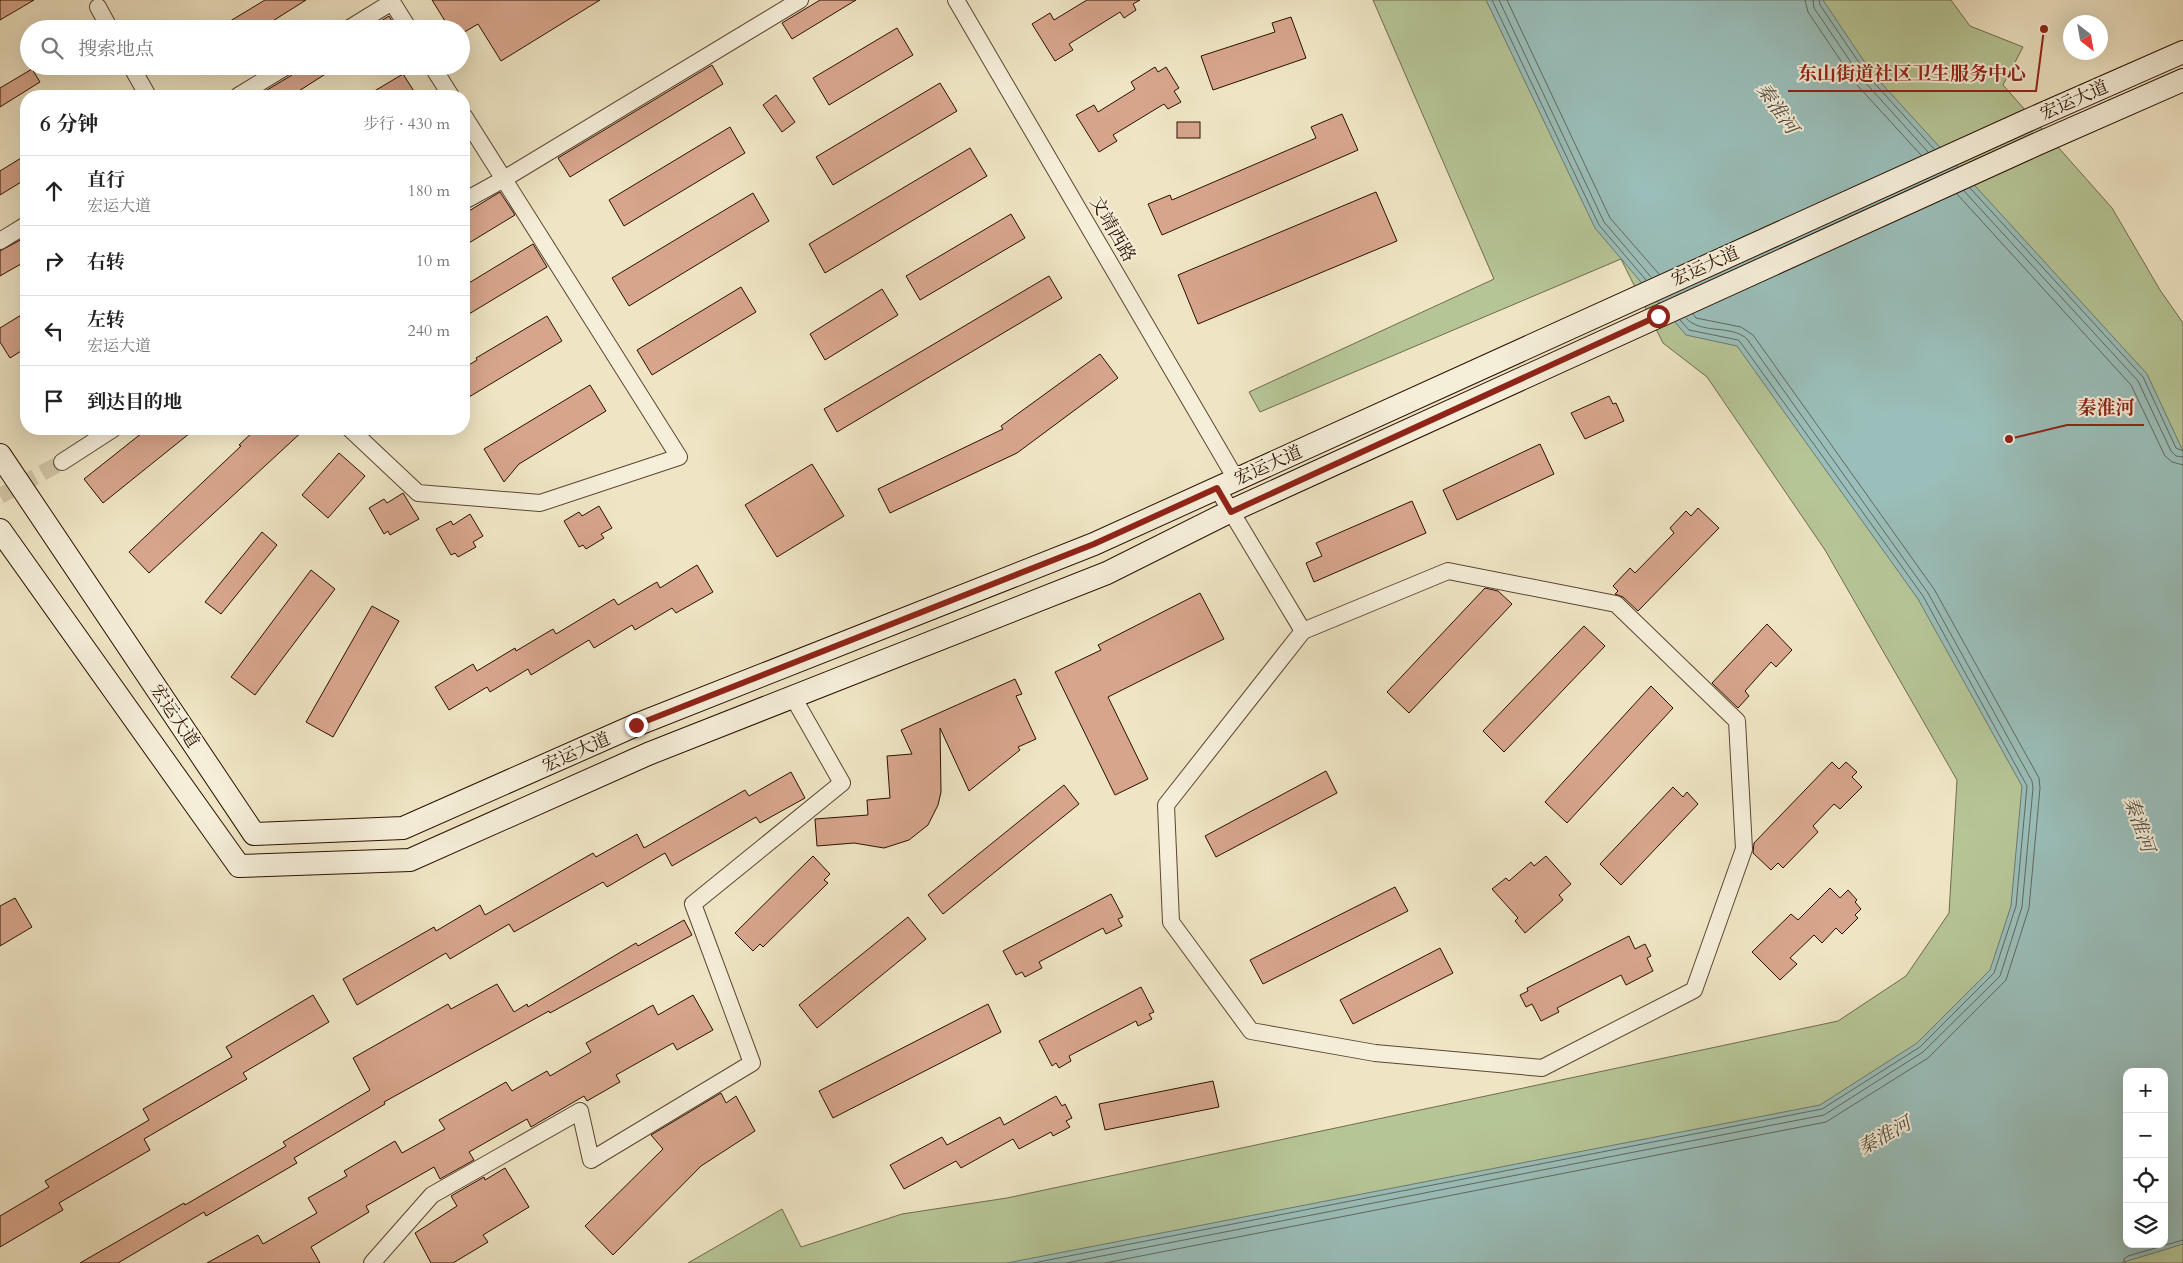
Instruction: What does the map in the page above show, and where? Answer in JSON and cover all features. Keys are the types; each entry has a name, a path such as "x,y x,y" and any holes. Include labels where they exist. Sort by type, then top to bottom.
{"main road":[{"name":"宏运大道","path":"0,455 254,834 403,828 636,725 1094,544 2024,122 2183,52"},
{"name":"宏运大道","path":"0,530 238,866 410,860 648,754 1107,573 1231,512 1658,316 2183,80"}],"street":[{"path":"470,198 800,0"},
{"name":"文靖西路","path":"956,0 1227,484 1231,512 1303,631"},
{"path":"363,20 392,2 403,20"},
{"path":"98,7 105,20"},
{"path":"136,75 145,90"},
{"path":"248,90 272,75"},
{"path":"438,75 447,90"},
{"path":"356,435 418,493 540,503 679,457 470,125"},
{"path":"0,241 20,229"},
{"path":"62,462 103,435"},
{"path":"1448,571 1616,604 1736,720 1744,850 1694,990 1542,1068 1375,1053 1251,1031 1171,922 1166,805 1303,631 1448,571"},
{"path":"372,1263 432,1195 580,1111 591,1160 752,1063 693,904 842,783 793,697"}],"green space":[{"path":"1373,0 1951,0 1970,26 2023,47 2003,85 2112,208 2160,290 2183,323 2183,1263 688,1263 782,1209 801,1247 902,1214 1007,1198 1838,1021 1906,976 1949,913 1957,780 1825,550 1707,377 1663,343 1621,259 1260,412 1249,392 1494,279"}],"water":[{"path":"1486,0 1823,0 1872,73 2147,374 2183,451 2183,1244 2121,1263 1007,1263 1820,1105 1917,1043 1990,970 2011,906 2022,786 1918,599 1737,346 1686,335 1595,228"}],"building":[{"path":"0,0 34,0 0,20"},
{"path":"265,0 306,0 274,20 232,20"},
{"path":"432,0 600,0 501,61 478,24 470,29 470,20 444,20"},
{"path":"820,0 856,0 792,39 782,23"},
{"path":"1087,0 1140,0 1133,4 1136,10 1124,18 1120,12 1069,44 1073,50 1055,61 1032,24 1050,13 1054,20"},
{"path":"389,16 391,20 383,20"},
{"path":"1291,17 1306,58 1213,90 1201,56 1275,32 1272,23"},
{"path":"897,28 913,55 829,105 813,78"},
{"path":"712,65 723,84 570,177 558,158"},
{"path":"1155,67 1158,72 1166,67 1179,88 1174,91 1181,102 1168,109 1164,104 1113,135 1117,141 1099,152 1076,115 1094,105 1098,112 1135,89 1131,82"},
{"path":"22,75 36,75 40,82 27,90 20,90 20,94 0,107 0,88"},
{"path":"292,75 324,75 300,90 267,90"},
{"path":"404,75 413,90 376,90"},
{"path":"940,83 957,111 833,185 816,157"},
{"path":"776,95 795,122 782,132 763,105"},
{"path":"1342,114 1358,150 1162,235 1148,204 1170,195 1172,200 1316,138 1311,127"},
{"path":"1177,122 1200,122 1200,138 1177,138"},
{"path":"730,127 745,153 624,226 609,200"},
{"path":"970,148 987,176 825,273 809,244"},
{"path":"20,159 20,183 0,195 0,171"},
{"path":"500,192 515,215 470,242 470,210"},
{"path":"1376,192 1397,241 1198,324 1178,275"},
{"path":"753,193 769,221 629,306 612,278"},
{"path":"1011,214 1025,238 920,300 906,276"},
{"path":"20,240 20,264 0,276 0,251"},
{"path":"533,244 547,267 470,313 470,282"},
{"path":"1049,276 1062,298 837,432 824,409"},
{"path":"741,287 756,312 652,375 637,350"},
{"path":"882,289 898,315 825,360 810,334"},
{"path":"20,316 20,352 10,358 0,342 0,328"},
{"path":"547,316 562,341 470,396 470,364 477,360 476,358"},
{"path":"1100,354 1118,378 1017,453 890,513 878,489 1003,429 1001,426"},
{"path":"590,385 606,411 519,464 504,482 484,449"},
{"path":"1609,396 1613,404 1616,403 1624,421 1585,439 1571,413"},
{"path":"139,435 188,435 103,503 84,479"},
{"path":"250,435 298,435 149,573 129,552 241,446 239,445"},
{"path":"1540,444 1554,474 1457,520 1443,490"},
{"path":"339,453 365,476 328,518 302,495"},
{"path":"812,464 844,516 777,557 745,505"},
{"path":"403,493 419,519 390,535 388,531 384,534 369,508 384,499 387,503"},
{"path":"1412,501 1426,533 1314,582 1306,563 1322,556 1316,543"},
{"path":"599,506 612,528 601,534 604,538 586,549 583,545 579,547 564,521 579,512 582,516"},
{"path":"1698,508 1719,528 1638,611 1623,597 1615,594 1618,591 1613,586 1630,568 1635,573 1674,533 1670,528 1686,511 1691,516"},
{"path":"470,514 483,536 473,542 476,547 458,557 455,553 451,555 436,529 451,521 453,525"},
{"path":"262,532 277,545 221,614 205,602"},
{"path":"697,565 713,592 676,613 672,608 635,630 632,625 594,648 589,640 531,675 528,669 490,692 487,687 449,710 435,687 473,664 477,671 515,648 516,651 553,629 556,634 614,599 618,605 657,582 660,588"},
{"path":"311,570 335,589 255,695 231,677"},
{"path":"1485,588 1498,591 1512,604 1409,713 1387,692"},
{"path":"1200,593 1224,639 1108,697 1148,779 1115,795 1055,672 1101,650 1098,645"},
{"path":"372,606 399,621 333,737 306,722"},
{"path":"1767,624 1792,650 1776,667 1771,662 1745,691 1749,696 1738,708 1712,683"},
{"path":"1584,626 1605,646 1504,752 1483,731"},
{"path":"1015,679 1022,694 1016,696 1036,739 1018,747 1020,750 969,791 940,728 941,792 938,805 928,825 909,840 884,848 854,843 817,846 815,819 868,815 867,800 890,798 887,756 912,754 901,730"},
{"path":"1651,686 1673,708 1567,823 1545,802"},
{"path":"1832,762 1839,769 1846,762 1857,772 1852,777 1862,787 1840,809 1834,804 1813,826 1818,832 1783,868 1778,863 1771,870 1753,853 1754,843"},
{"path":"1326,771 1337,793 1216,857 1205,836"},
{"path":"791,772 805,798 760,823 756,817 672,866 665,853 607,887 603,882 514,932 509,924 450,959 446,953 357,1005 343,979 434,927 436,931 480,905 485,915 593,853 596,857 637,834 644,848 745,790 749,796"},
{"path":"1064,785 1079,804 943,914 928,895"},
{"path":"1673,787 1683,797 1687,792 1698,804 1621,885 1600,864"},
{"path":"813,856 830,874 824,880 828,883 763,947 760,944 753,951 735,933"},
{"path":"1546,856 1571,884 1559,895 1563,900 1525,933 1515,921 1518,918 1492,889 1506,878 1509,881 1531,862 1534,866"},
{"path":"1395,887 1408,911 1263,984 1250,960"},
{"path":"1830,888 1840,898 1848,890 1857,900 1855,902 1861,909 1855,915 1858,918 1842,934 1836,928 1822,943 1814,935 1790,958 1797,964 1780,980 1752,952 1791,914 1798,920"},
{"path":"1111,894 1123,917 1118,919 1122,926 1106,934 1103,928 1039,962 1042,968 1025,977 1022,972 1016,975 1003,951"},
{"path":"15,898 32,927 0,946 0,906"},
{"path":"908,917 926,939 817,1028 799,1005"},
{"path":"684,920 692,935 384,1102 385,1104 294,1158 297,1163 206,1216 204,1212 118,1263 80,1263 286,1146 283,1142 370,1090 353,1058 448,1004 451,1009 497,984 514,1012 527,1004 528,1007 636,943 638,946"},
{"path":"1629,936 1635,949 1645,944 1651,956 1647,958 1653,971 1626,985 1621,975 1557,1008 1559,1012 1541,1021 1532,1004 1526,1007 1520,995 1528,991 1527,988"},
{"path":"1440,948 1453,973 1353,1024 1340,1000"},
{"path":"1141,987 1154,1012 1149,1014 1152,1019 1138,1026 1136,1021 1069,1056 1071,1061 1059,1068 1056,1063 1052,1066 1039,1041"},
{"path":"313,995 329,1022 243,1073 247,1079 144,1139 150,1150 59,1203 63,1210 0,1247 0,1216 49,1187 45,1181 149,1120 143,1109 232,1057 226,1047"},
{"path":"693,995 713,1030 677,1050 673,1043 616,1075 620,1082 587,1101 584,1096 531,1127 527,1119 469,1152 474,1160 440,1179 434,1167 366,1206 369,1212 311,1247 320,1263 207,1263 258,1235 263,1244 317,1213 308,1198 347,1176 344,1171 395,1141 402,1153 445,1129 439,1120 506,1082 512,1091 547,1071 550,1076 591,1052 586,1043 653,1005 658,1015"},
{"path":"988,1004 1001,1032 833,1118 819,1091"},
{"path":"1213,1081 1219,1107 1105,1130 1099,1104"},
{"path":"721,1093 726,1103 736,1096 755,1131 701,1166 613,1255 585,1226 663,1149 651,1135"},
{"path":"1056,1096 1062,1106 1065,1104 1072,1118 1066,1121 1070,1127 1053,1136 1051,1132 1019,1149 1013,1139 961,1168 956,1161 904,1189 890,1165 942,1137 947,1145 1000,1117 1004,1125"},
{"path":"505,1168 529,1207 483,1235 488,1242 453,1263 431,1263 415,1233 457,1206 451,1196 484,1177 485,1180"}],"tunnel":[{"path":"0,496 62,462"}],"place":[{"name":"东山街道社区卫生服务中心","path":"2044,29"},
{"name":"秦淮河","path":"2009,439"}],"route":[{"path":"636,725 1094,544 1217,488 1231,512 1658,316"}]}
